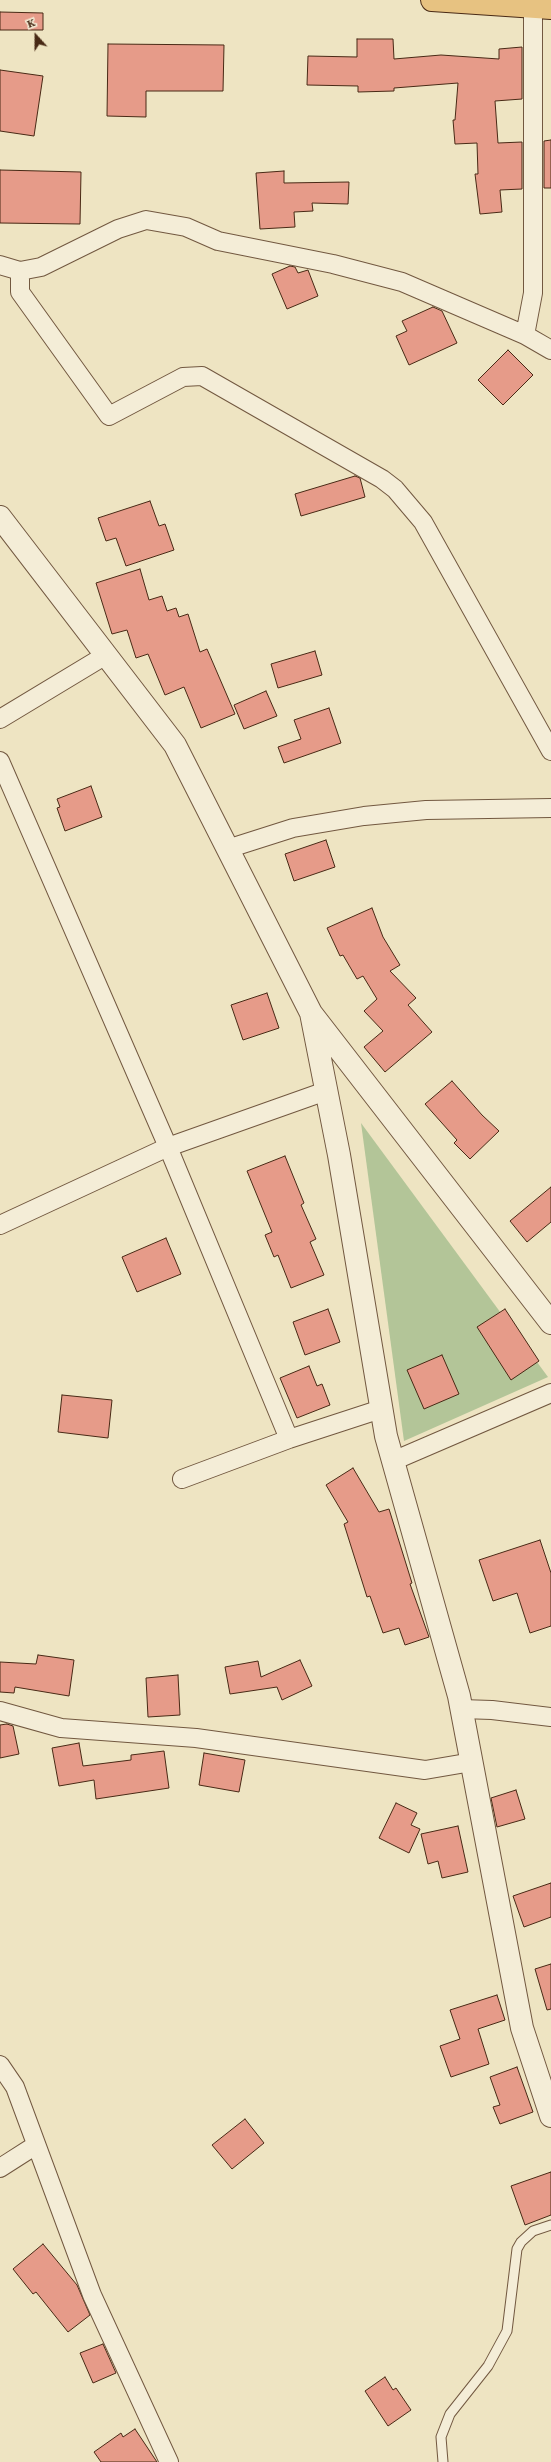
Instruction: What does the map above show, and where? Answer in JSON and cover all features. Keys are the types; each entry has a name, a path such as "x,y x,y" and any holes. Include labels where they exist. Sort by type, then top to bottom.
{"highway":[{"path":"432,0 542,8"}],"street":[{"path":"525,335 533,293 542,8"},
{"path":"0,265 20,271 41,267 118,229 146,220 186,226 218,241 333,264 402,282 525,335 551,350"},
{"path":"20,271 20,292 109,416 183,376 202,376 382,479 395,489 423,522 544,725 551,751"},
{"path":"0,517 175,745 311,1013 551,1324"},
{"path":"0,719 106,656"},
{"path":"0,761 168,1147 289,1439"},
{"path":"227,849 293,828 364,816 426,810 551,808"},
{"path":"311,1013 382,1409 393,1461 461,1709 522,2028 551,2116"},
{"path":"0,1225 168,1147 326,1091"},
{"path":"393,1461 551,1393"},
{"path":"182,1479 289,1439 382,1409"},
{"path":"461,1709 514,1712 551,1717"},
{"path":"0,1711 61,1728 196,1738 425,1770 472,1762"},
{"path":"0,2065 15,2087 92,2295 169,2462"},
{"path":"0,2168 36,2145"}],"lane":[{"path":"443,2462 442,2437 450,2414 488,2366 507,2330 517,2249 520,2242 533,2231 551,2225"}],"green space":[{"path":"361,1123 548,1377 404,1441"}],"building":[{"path":"0,12 43,13 43,30 0,30"},
{"path":"357,39 393,39 394,59 441,55 499,59 499,49 522,47 522,99 495,101 498,143 522,142 522,189 500,190 502,212 480,214 475,174 478,174 477,143 455,144 453,120 455,120 458,83 394,88 394,91 358,92 358,86 307,85 308,56 357,57"},
{"path":"108,44 224,45 223,91 146,91 146,117 107,116"},
{"path":"0,70 43,76 34,136 0,131"},
{"path":"551,140 551,188 544,188 544,141"},
{"path":"0,170 81,172 80,224 0,223"},
{"path":"284,171 284,183 349,182 348,204 312,203 313,211 294,212 295,227 260,229 256,173"},
{"path":"290,266 295,267 298,273 308,270 318,296 287,309 272,274"},
{"path":"433,307 442,311 457,343 409,365 396,336 407,331 402,321"},
{"path":"508,350 533,375 503,405 478,380"},
{"path":"355,476 360,478 365,497 301,516 295,494"},
{"path":"150,501 159,526 165,524 174,550 126,566 116,538 106,541 98,518"},
{"path":"140,569 149,600 162,596 167,611 176,608 179,617 188,614 200,652 207,649 235,714 201,728 184,687 165,695 148,654 136,658 127,630 112,634 96,583"},
{"path":"315,651 322,675 278,688 271,664"},
{"path":"266,691 277,716 244,729 234,705"},
{"path":"329,708 341,743 284,763 278,747 301,739 294,720"},
{"path":"91,786 102,817 65,831 57,808 60,807 57,799"},
{"path":"326,840 335,867 294,881 285,854"},
{"path":"372,908 383,937 400,965 390,971 416,998 408,1005 432,1032 385,1072 364,1047 383,1031 364,1011 377,999 363,976 357,979 343,955 340,956 327,928"},
{"path":"267,993 279,1028 243,1040 231,1005"},
{"path":"452,1081 482,1115 499,1131 470,1159 454,1143 457,1140 425,1104"},
{"path":"285,1156 304,1203 301,1205 316,1239 310,1242 324,1275 291,1288 278,1255 274,1257 265,1235 272,1232 247,1171"},
{"path":"551,1187 551,1222 527,1242 510,1221"},
{"path":"166,1238 181,1274 137,1292 122,1257"},
{"path":"328,1309 340,1342 305,1355 293,1322"},
{"path":"505,1309 539,1361 511,1380 477,1327"},
{"path":"442,1355 459,1394 424,1409 407,1370"},
{"path":"309,1366 317,1386 322,1384 330,1405 297,1418 280,1378"},
{"path":"62,1395 112,1400 108,1438 58,1432"},
{"path":"353,1468 379,1512 389,1509 412,1583 410,1584 429,1637 405,1645 399,1628 383,1633 370,1596 367,1597 344,1524 348,1522 326,1485"},
{"path":"540,1540 551,1573 551,1626 530,1633 517,1593 493,1601 479,1560"},
{"path":"38,1655 74,1660 69,1696 15,1687 14,1693 0,1692 0,1662 36,1664"},
{"path":"300,1660 312,1686 282,1700 277,1687 230,1694 225,1667 258,1661 261,1677"},
{"path":"178,1675 180,1715 148,1717 146,1678"},
{"path":"7,1724 13,1726 19,1754 0,1758 0,1725"},
{"path":"79,1743 83,1766 131,1760 131,1755 164,1751 169,1788 96,1799 94,1780 59,1786 52,1748"},
{"path":"204,1753 245,1760 239,1792 199,1785"},
{"path":"516,1790 525,1819 497,1827 491,1798"},
{"path":"396,1803 417,1813 411,1825 420,1829 409,1853 379,1838"},
{"path":"458,1826 468,1872 442,1878 438,1861 428,1864 421,1834"},
{"path":"551,1883 551,1917 524,1927 513,1896"},
{"path":"551,1964 551,2009 547,2010 535,1969"},
{"path":"497,1995 505,2020 478,2029 489,2064 451,2077 440,2046 460,2039 450,2010"},
{"path":"517,2067 533,2112 500,2124 493,2107 500,2105 490,2077"},
{"path":"245,2119 264,2143 232,2169 212,2145"},
{"path":"551,2172 551,2215 525,2225 511,2186"},
{"path":"43,2244 77,2285 90,2315 68,2332 36,2292 33,2294 13,2269"},
{"path":"103,2344 116,2373 93,2383 80,2353"},
{"path":"385,2377 393,2390 396,2388 411,2410 388,2426 365,2391"},
{"path":"135,2429 157,2462 101,2462 94,2452 121,2433 123,2437"}]}
